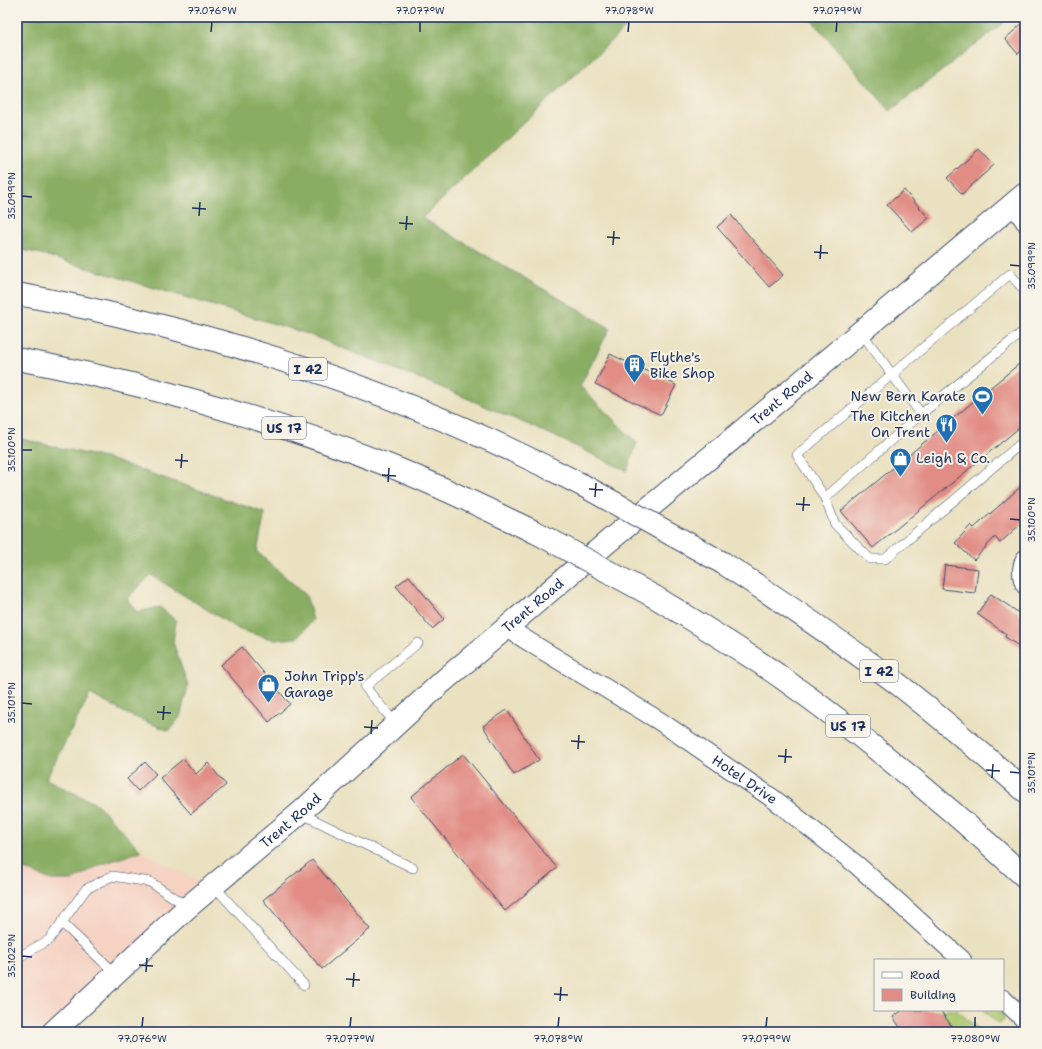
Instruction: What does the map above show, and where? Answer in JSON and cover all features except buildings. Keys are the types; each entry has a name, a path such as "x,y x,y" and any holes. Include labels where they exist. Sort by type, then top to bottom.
{"main road":[{"name":"Trent Road","path":"53,1032 188,907 300,813 441,683 1019,198"},
{"name":"I 42","path":"17,294 117,314 225,343 331,376 408,404 538,461 723,563 802,614 898,684 984,755 1025,792"},
{"name":"US 17","path":"17,359 72,369 154,389 235,412 310,437 391,467 466,499 539,534 655,597 708,629 768,669 829,713 911,776 977,832 1025,877"},
{"path":"977,832 1025,885"}],"street":[{"path":"1019,198 1025,222"},
{"path":"1025,559 1022,573 1025,584"},
{"name":"Hotel Drive","path":"507,628 658,720 775,800 858,866 961,959"},
{"path":"1004,1000 1024,1016"}],"lane":[{"path":"1025,291 1010,274 797,454 825,498 835,524 870,559 885,559 1025,440"},
{"path":"825,498 921,414 1025,330"},
{"path":"861,332 921,414"},
{"path":"396,724 365,687 418,643"},
{"path":"300,813 413,868"},
{"path":"17,958 50,940 86,889 112,876 150,882 188,907"},
{"path":"214,886 304,985"},
{"path":"62,923 116,974"}],"shaded area":[{"path":"141,851 205,885 39,1032 17,1032 17,866 51,880 76,878 100,865"}],"green space":[{"path":"17,17 637,17 422,218 610,328 580,386 637,443 627,471 554,436 450,391 305,333 37,253 17,249"},
{"path":"809,17 1011,17 890,111"},
{"path":"17,438 109,459 265,513 257,552 306,595 313,620 297,638 275,640 240,630 151,575 127,599 137,612 160,607 176,621 173,642 188,686 180,717 169,731 125,713 90,694 46,779 98,805 141,851 100,865 73,880 51,880 17,866"},
{"path":"941,1011 958,1011 981,1032 956,1032"},
{"path":"984,1011 999,1011 1004,1015 1003,1021 998,1024"}],"place":[{"name":"Flythe's Bike Shop","path":"635,384"},
{"name":"New Bern Karate","path":"982,416"},
{"name":"The Kitchen On Trent","path":"946,444"},
{"name":"Leigh & Co.","path":"901,478"},
{"name":"John Tripp's Garage","path":"269,704"}]}
